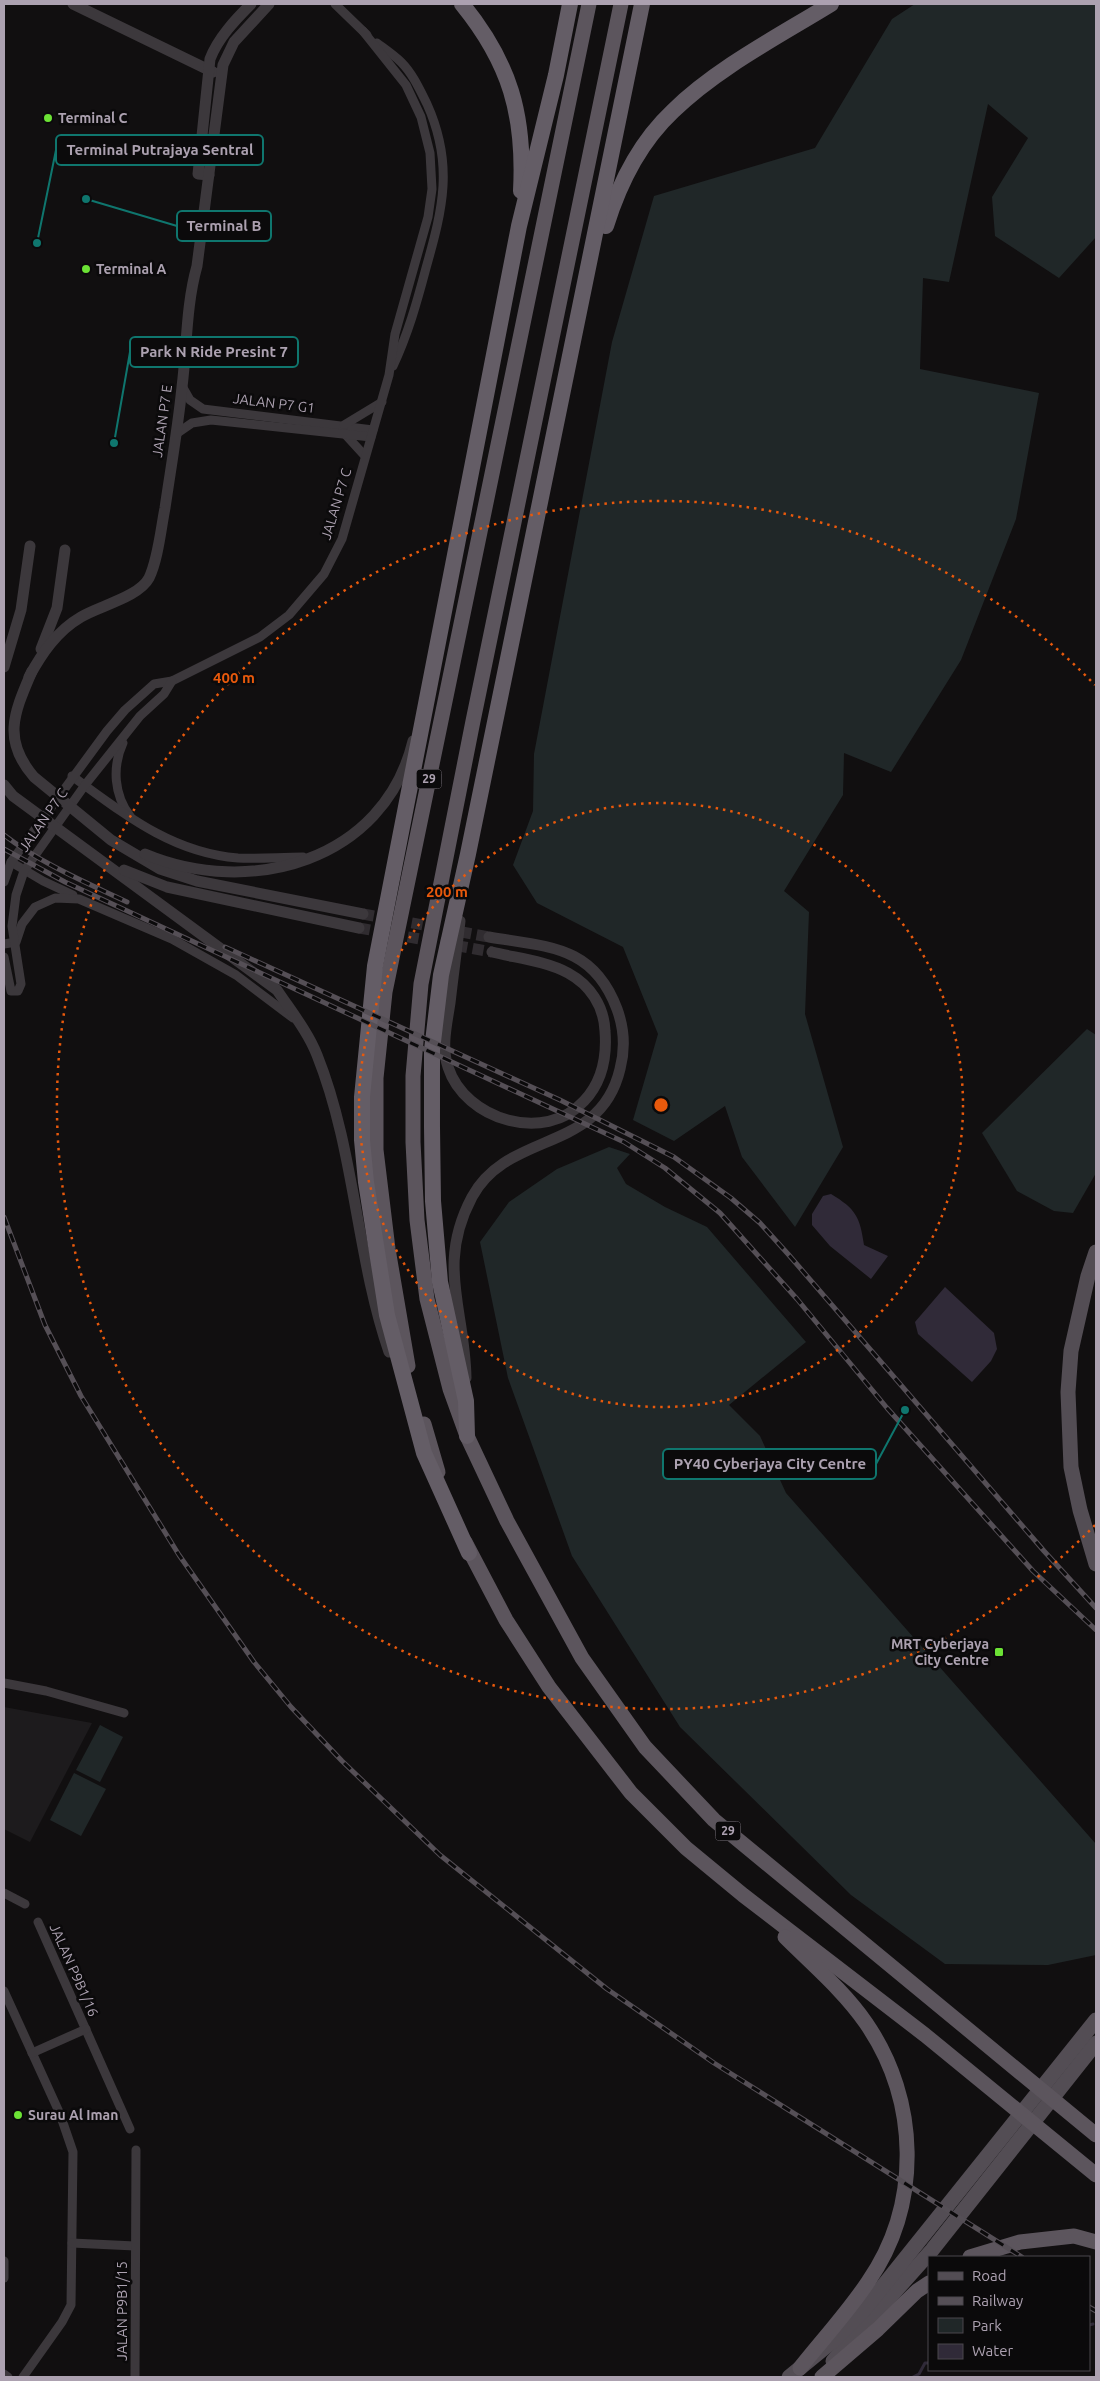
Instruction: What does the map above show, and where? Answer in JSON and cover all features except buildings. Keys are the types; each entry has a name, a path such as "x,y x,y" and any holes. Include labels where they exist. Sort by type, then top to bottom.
{"highway":[{"path":"462,4 491,43 510,83 519,129 521,158 519,226"},
{"path":"469,1553 424,1453 387,1315 366,1182 362,1140 362,1097 375,966 437,639 519,226 556,75 570,4"},
{"name":"29","path":"590,4 385,992 376,1078 376,1150 388,1249 404,1347 415,1394 443,1485 469,1553 506,1620 549,1687 631,1793 686,1848 743,1895 925,2035 1096,2176"},
{"name":"29","path":"621,4 472,722 420,993 413,1093 414,1151 420,1245 427,1299 450,1390 468,1436 507,1521 582,1658 645,1747 714,1820 1000,2058 1096,2135"},
{"path":"468,1436 466,1402 440,1282 433,1201 432,1050 441,975 468,854 504,670 578,324 642,4"},
{"path":"578,324 615,201 634,162 659,126 697,90 831,4"},
{"path":"743,1895 832,1985 865,2022 889,2060 902,2097 906,2134 908,2172 902,2207 893,2235 869,2281 794,2373"},
{"path":"1000,2058 1096,2123"},
{"path":"973,2256 1020,2242 1074,2236 1096,2242"},
{"path":"820,2377 878,2329 917,2291 928,2284"}],"main road":[{"path":"1096,1252 1088,1276 1071,1352 1068,1392 1071,1467 1080,1510 1096,1564"},
{"path":"794,2373 833,2341 863,2311 1096,2020"},
{"path":"820,2377 932,2250 1096,2043"}],"street":[{"path":"73,4 208,70 222,75"},
{"name":"JALAN P7 E","path":"203,175 226,55 234,42 269,4"},
{"name":"JALAN P7 C","path":"4,882 11,862 72,776 125,710 154,684 172,681 260,637 289,615 324,574 342,539 389,375 407,335 437,227 444,177 442,149 432,116 419,87 402,63 335,4"},
{"name":"JALAN P7 E","path":"29,677 42,654 65,628 80,618 121,599 145,584 150,576 160,537 176,434 191,289 197,266 208,70 214,49 246,7"},
{"name":"JALAN P7 G1","path":"182,386 190,400 203,409 372,433"},
{"path":"365,456 344,429 382,402"},
{"name":"JALAN P7 G1","path":"176,434 192,423 211,420 344,429"},
{"path":"4,667 21,610 30,546"},
{"path":"65,550 57,608 18,700 14,717 13,731 16,747 24,765 34,777 111,840 140,859 181,877 364,914"},
{"path":"111,840 155,858 202,871 227,872 293,866 315,858 334,847 370,818 396,782 412,746 437,639"},
{"name":"JALAN P7 C","path":"4,957 11,991 18,992 21,988 9,944 13,910 24,871 84,785 140,716 164,694 172,681"},
{"path":"127,734 118,753 116,778 122,803 138,824"},
{"path":"72,776 138,824 174,843 212,854 237,858 315,858"},
{"path":"4,785 13,796 277,990 300,1023 317,1055 330,1092 343,1144 377,1316 424,1453"},
{"path":"94,854 139,877 167,886 359,928"},
{"path":"468,854 445,1045 447,1066 454,1081 473,1103 498,1118 512,1121 545,1122 562,1116 584,1102 592,1092 603,1065 605,1024 597,1000 579,980 558,968 492,952"},
{"path":"11,862 24,871 172,939 236,975 300,1023"},
{"path":"9,944 18,939 27,916 35,907 66,897 92,903"},
{"path":"466,1402 466,1360 459,1325 453,1269 453,1252 465,1212 473,1195 497,1169 531,1148 571,1131 596,1115 606,1104 614,1089 622,1059 622,1030 618,1013 603,979 592,967 578,957 562,951 489,936"},
{"path":"4,1683 124,1713"},
{"path":"4,1893 25,1904"},
{"name":"JALAN P9B1/16","path":"38,1922 130,2129"},
{"path":"4,1991 60,2114 73,2152 71,2305 62,2322 23,2377"},
{"name":"JALAN P9B1/16","path":"32,2053 86,2029"},
{"name":"JALAN P9B1/15","path":"135,2376 136,2150"},
{"name":"JALAN P9B1/15","path":"72,2243 136,2246"},
{"path":"4,2261 4,2278"},
{"path":"4,2374 8,2377"}],"shaded area":[{"path":"4,1707 92,1723 30,1842 4,1829"}],"green space":[{"path":"915,4 1096,4 1096,237 1059,278 995,236 992,197 1028,138 988,104 949,282 923,278 920,369 1039,393 1016,519 961,660 891,772 844,753 843,795 784,891 809,912 805,1014 843,1147 795,1227 742,1157 725,1106 674,1141 633,1120 658,1034 623,947 537,903 513,865 533,811 534,754 612,342 654,196 815,148 892,19"},
{"path":"1087,1029 1096,1035 1096,1173 1073,1213 1054,1211 1017,1191 982,1133"},
{"path":"609,1147 630,1154 617,1168 626,1184 665,1207 707,1227 806,1342 729,1405 760,1436 786,1493 1096,1844 1096,1955 1048,1965 945,1964 851,1895 680,1727 572,1556 508,1378 480,1242 509,1202 557,1169"},
{"path":"100,1725 123,1737 100,1782 76,1770"},
{"path":"74,1773 106,1789 81,1836 50,1820"}],"water":[{"path":"831,1194 846,1204 855,1215 861,1227 864,1245 888,1256 871,1279 830,1246 812,1225 812,1214 823,1196"},
{"path":"945,1287 994,1333 997,1349 991,1361 972,1382 918,1334 915,1322"}],"waterway":[{"path":"913,2377 919,2374 925,2363 928,2363"}],"tunnel":[{"path":"363,914 489,937"},
{"path":"359,928 492,952"}],"railway":[{"path":"4,835 49,864 127,902"},
{"path":"4,849 65,882 624,1142 665,1168 720,1213 797,1299 887,1408 1033,1571 1096,1630"},
{"path":"225,947 560,1100 674,1157 731,1198 760,1223 788,1254 1044,1551 1096,1608"},
{"path":"4,1217 45,1325 81,1396 179,1555 254,1662 291,1707 342,1761 440,1855 607,1989 714,2063 1020,2256"},
{"path":"1090,2308 1096,2311"}],"place":[{"name":"Terminal C","path":"48,118"},
{"name":"Terminal B","path":"86,199"},
{"name":"Terminal Putrajaya Sentral","path":"37,243"},
{"name":"Terminal A","path":"86,269"},
{"name":"Park N Ride Presint 7","path":"114,443"},
{"name":"PY40 Cyberjaya City Centre","path":"905,1410"},
{"name":"MRT Cyberjaya City Centre","path":"999,1652"},
{"name":"Surau Al Iman","path":"18,2115"}]}
